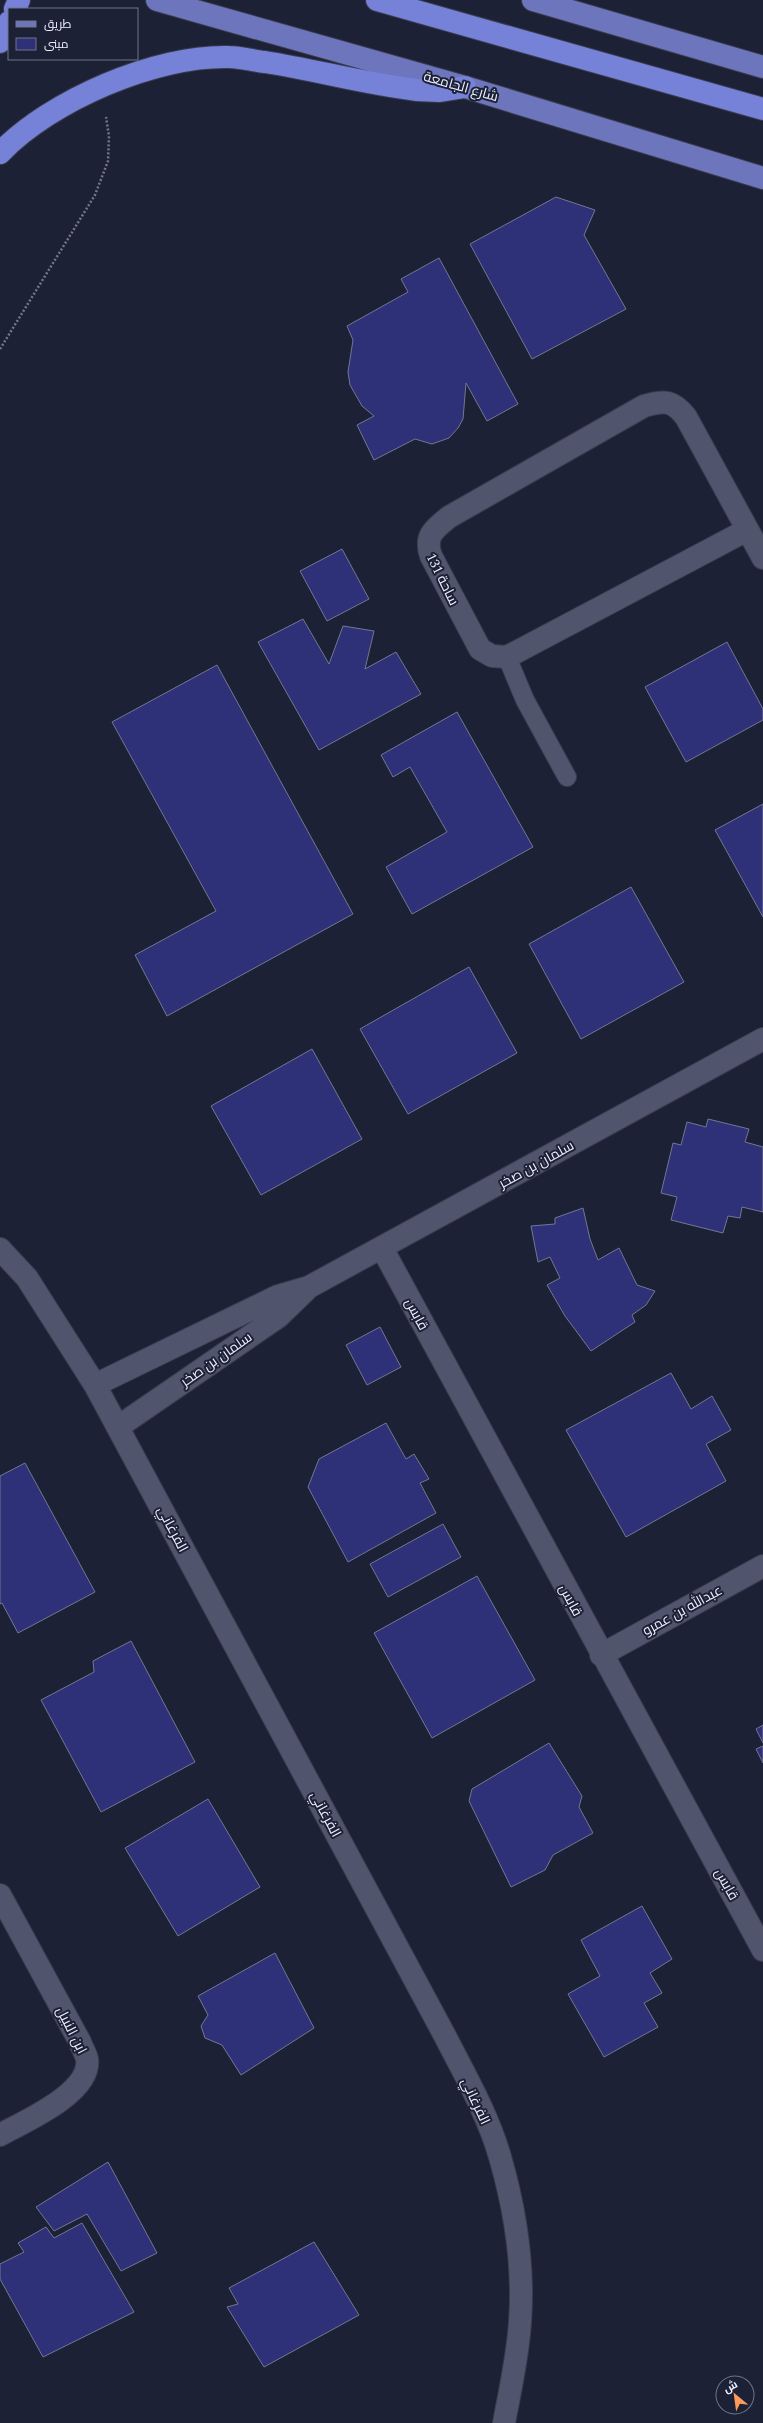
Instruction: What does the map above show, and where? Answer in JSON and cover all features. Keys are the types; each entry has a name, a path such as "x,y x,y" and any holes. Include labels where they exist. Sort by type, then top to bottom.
{"highway":[{"path":"377,0 763,109"},
{"path":"0,42 8,24"},
{"path":"0,152 12,140 45,117 100,86 185,60 230,57 283,65 409,89 440,91 465,87"}],"main road":[{"name":"شارع الجامعة","path":"157,0 465,87 763,178"},
{"path":"533,0 763,67"}],"street":[{"name":"ساحة 131","path":"507,657 492,656 480,649 431,556 427,546 429,536 449,517 644,406 657,402 669,403 678,407 686,417 763,558"},
{"path":"507,657 747,530"},
{"name":"سلمان بن صخر","path":"95,1384 278,1296 309,1287 763,1039"},
{"name":"قابس","path":"382,1248 601,1655 763,1950"},
{"name":"الفرغاني","path":"0,1249 27,1278 95,1384 445,2036 480,2106 500,2156 512,2206 520,2268 520,2321 513,2375 504,2423"},
{"name":"سلمان بن صخر","path":"118,1427 278,1317 309,1287"},
{"name":"عبدالله بن عمرو","path":"601,1655 763,1566"},
{"name":"ابن النبيل","path":"0,1896 80,2042 87,2060 83,2076 72,2091 56,2104 0,2135"}],"lane":[{"path":"507,657 525,700 567,777"}],"path":[{"path":"0,349 95,195 108,160 109,136 100,86"}],"building":[{"path":"556,197 595,210 584,235 626,309 532,359 470,244"},
{"path":"439,258 518,404 487,421 466,383 463,419 458,428 449,438 432,444 415,439 374,460 357,425 374,416 362,406 350,385 348,372 353,340 347,326 408,292 401,279"},
{"path":"342,549 369,599 327,621 300,571"},
{"path":"303,619 329,664 343,626 374,631 365,669 396,652 421,694 319,750 258,642"},
{"path":"727,642 763,709 763,720 686,762 645,687"},
{"path":"217,665 353,914 167,1016 135,955 216,911 112,722"},
{"path":"457,712 533,847 412,914 386,867 447,832 410,767 393,777 381,755"},
{"path":"763,804 763,917 715,830"},
{"path":"631,887 684,982 581,1039 529,944"},
{"path":"469,967 517,1053 408,1114 360,1029"},
{"path":"312,1049 362,1139 261,1195 211,1106"},
{"path":"708,1119 749,1129 745,1142 763,1147 763,1212 742,1207 740,1218 728,1216 723,1233 671,1220 677,1197 661,1193 673,1143 681,1145 687,1122 706,1127"},
{"path":"583,1208 590,1239 598,1260 619,1248 637,1285 655,1291 646,1305 632,1315 635,1322 591,1351 565,1316 547,1285 560,1278 550,1257 538,1262 531,1226 555,1224 555,1218"},
{"path":"380,1327 401,1367 367,1385 346,1345"},
{"path":"671,1373 691,1409 712,1396 731,1430 706,1444 726,1481 626,1537 566,1430"},
{"path":"386,1423 406,1459 414,1454 429,1479 420,1483 436,1513 348,1562 308,1487 319,1459"},
{"path":"25,1463 95,1592 18,1633 2,1603 0,1604 0,1476"},
{"path":"443,1524 461,1557 388,1597 370,1564"},
{"path":"477,1576 535,1680 432,1738 374,1633"},
{"path":"131,1641 195,1762 101,1812 41,1700 94,1672 93,1661"},
{"path":"763,1725 763,1743 756,1729"},
{"path":"549,1743 582,1796 579,1807 593,1833 553,1855 545,1870 511,1887 469,1801 472,1789"},
{"path":"763,1746 763,1763 756,1749"},
{"path":"208,1799 260,1887 178,1936 125,1848"},
{"path":"642,1906 672,1959 650,1973 662,1993 644,2003 658,2027 604,2057 568,1994 600,1976 581,1940"},
{"path":"275,1953 314,2028 241,2075 222,2045 205,2038 201,2026 208,2015 198,1996"},
{"path":"108,2162 157,2253 121,2271 87,2214 54,2231 36,2207"},
{"path":"82,2223 134,2312 43,2357 0,2279 0,2264 24,2252 18,2243 46,2227 54,2238"},
{"path":"314,2242 359,2315 264,2367 227,2307 238,2304 229,2288"}]}
